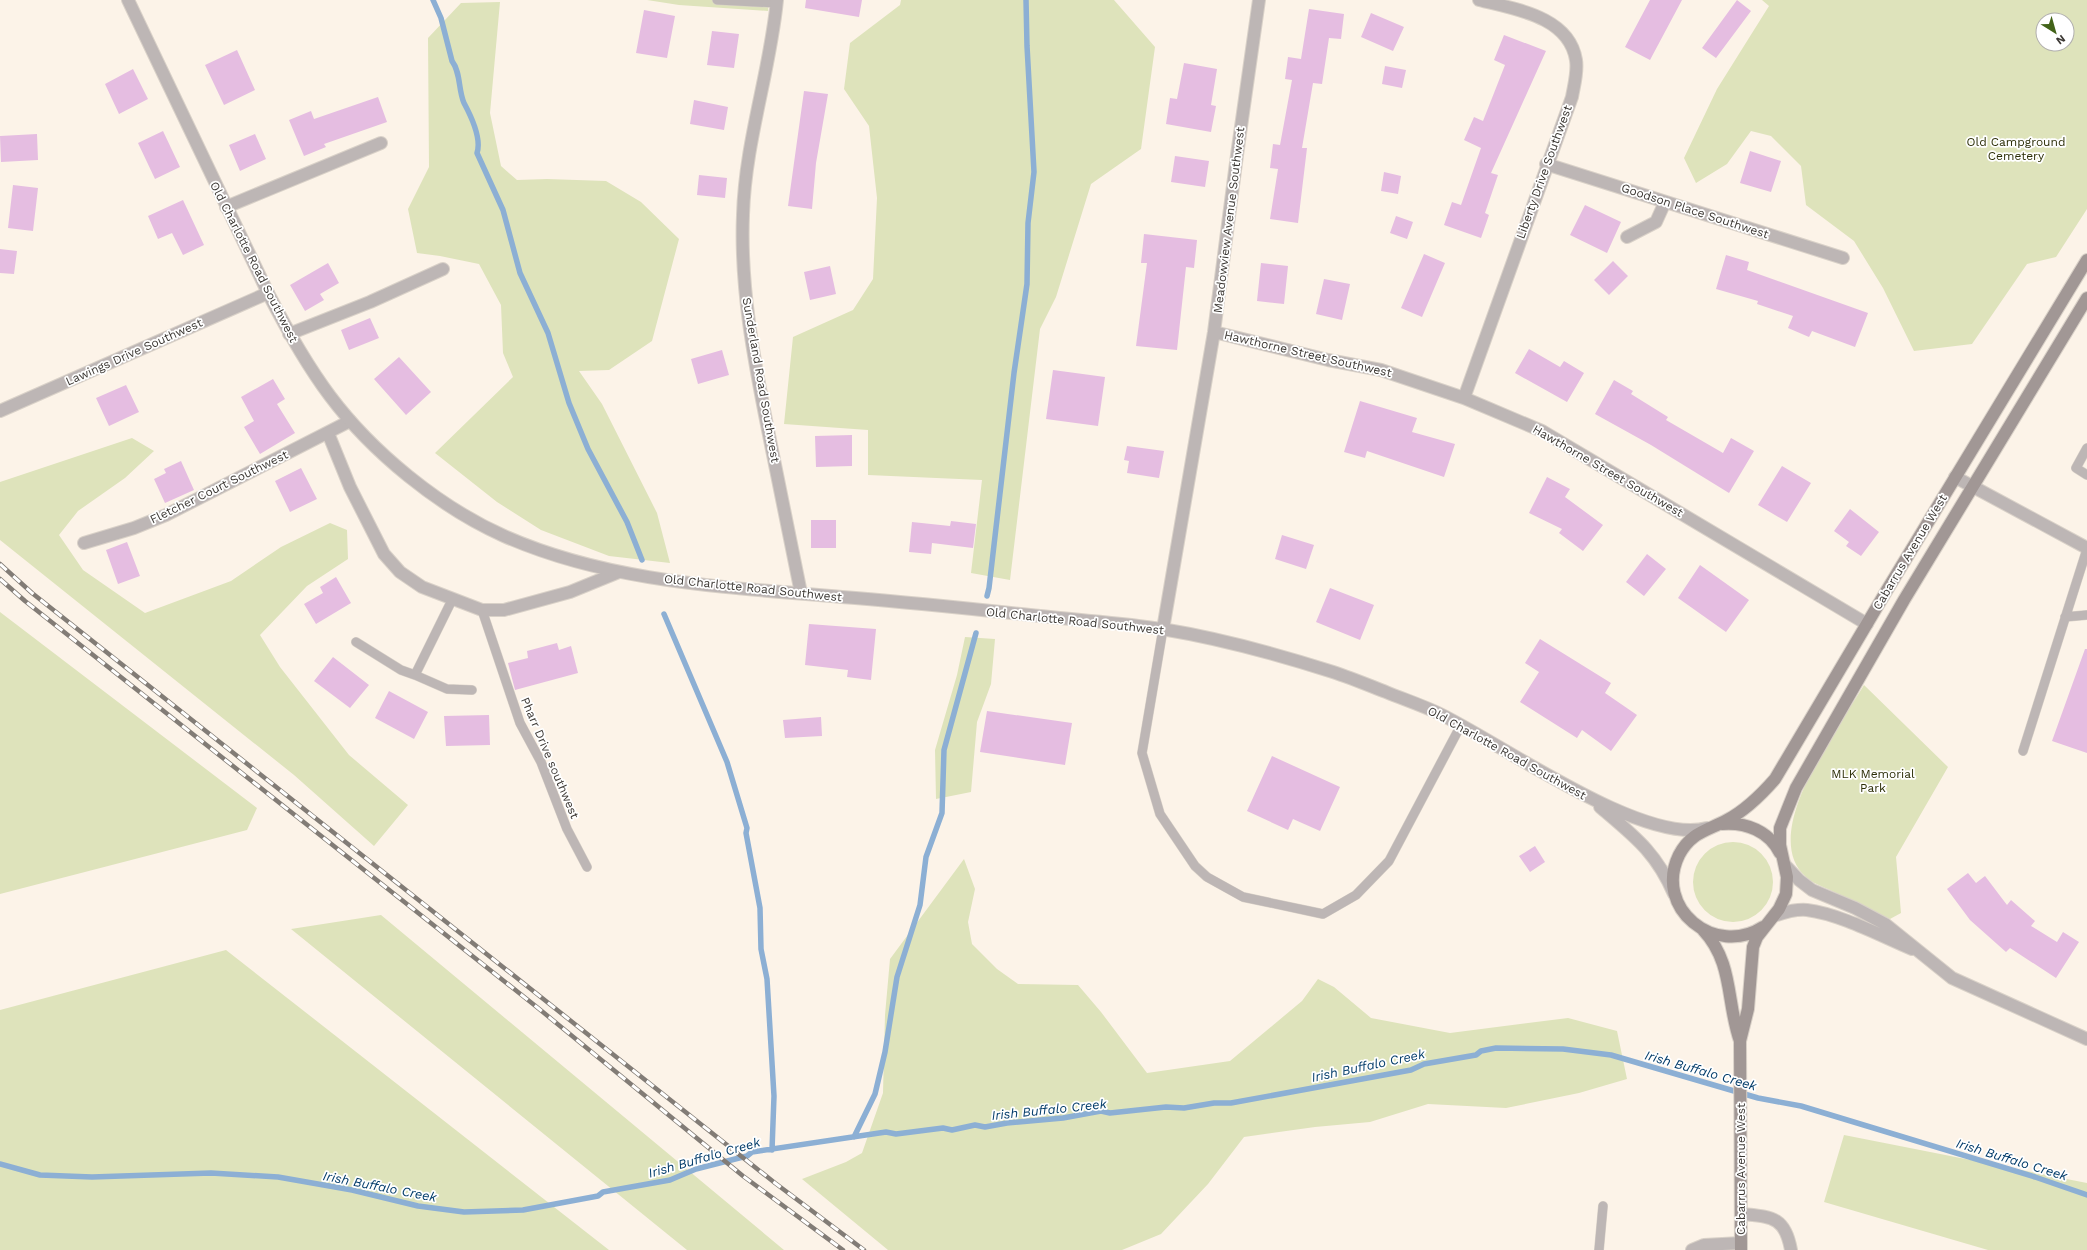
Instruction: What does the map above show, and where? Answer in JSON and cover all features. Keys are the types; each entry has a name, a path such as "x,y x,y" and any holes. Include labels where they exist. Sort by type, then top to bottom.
{"main road":[{"name":"Cabarrus Avenue West","path":"1740,1041 1735,1024 1730,986 1725,968 1717,950 1702,930 1688,918 1678,903 1674,888 1674,872 1677,860 1688,843 1711,827 1727,820 1750,804 1775,779 1955,477 2087,260"},
{"name":"Cabarrus Avenue West","path":"1741,1246 1742,1142 1740,1041 1748,1009 1753,947 1757,937 1771,919 1786,894 1787,877 1780,839 1781,823 1800,780 1900,607 2087,298"},
{"path":"1711,827 1739,824 1755,828 1768,837 1784,861"},
{"name":"Cabarrus Avenue West","path":"1702,930 1719,936 1736,936 1754,932 1771,919"}],"street":[{"name":"Old Charlotte Road Southwest","path":"128,0 268,293 289,334 328,395 368,440 422,486 473,519 498,533 536,550 576,562 619,572 709,586 801,593 1163,629 1257,650 1336,673 1436,712 1594,801 1672,829 1695,831 1711,827"},
{"name":"Meadowview Avenue Southwest","path":"1163,629 1214,332 1259,0"},
{"name":"Liberty Drive Southwest","path":"1464,398 1546,164 1572,97 1576,77 1576,61 1572,46 1552,24 1530,13 1479,0"},
{"name":"Sunderland Road Southwest","path":"776,2 774,27 746,177 743,215 744,289 758,378 801,593"},
{"path":"226,207 381,143"},
{"name":"Goodson Place Southwest","path":"1546,164 1843,258"},
{"path":"1627,237 1656,222 1665,202"},
{"path":"289,334 370,302 443,269"},
{"name":"Lawings Drive Southwest","path":"0,411 268,293"},
{"name":"Hawthorne Street Southwest","path":"1214,332 1328,360 1381,370 1464,398 1542,432 1867,624"},
{"name":"Fletcher Court Southwest","path":"84,543 134,528 166,515 350,421"},
{"path":"328,433 350,487 384,554 400,572 422,587 452,600 482,610 504,610 570,592 619,572"},
{"path":"1955,477 2087,548"},
{"name":"Old Charlotte Road Southwest","path":"1594,801 1649,850 1666,876 1678,903"},
{"path":"1784,861 1805,886 1876,918 1895,930 1918,952 1952,978 2087,1039"},
{"path":"1771,919 1793,910 1813,912 1856,926 1918,952"},
{"path":"1742,1214 1772,1217 1778,1221 1786,1234 1791,1250"},
{"path":"1692,1250 1704,1245 1741,1246"}],"lane":[{"path":"717,0 776,2"},
{"path":"2087,448 2076,468 2087,475"},
{"path":"2023,751 2087,548"},
{"path":"415,674 452,600"},
{"name":"Pharr Drive southwest","path":"482,610 520,723 541,762 567,829 587,867"},
{"path":"2065,617 2087,614"},
{"path":"1163,629 1142,753 1148,779 1160,814 1195,866 1207,877 1244,897 1323,914 1356,895 1388,861 1461,725"},
{"path":"356,642 401,670 415,674 447,689 472,690"},
{"path":"1599,1250 1603,1206"}],"green space":[{"path":"647,0 769,0 768,11 679,5"},
{"path":"901,0 1114,0 1155,47 1141,149 1091,184 1056,297 1040,329 1010,580 971,573 982,480 868,475 868,430 784,424 793,337 853,310 873,279 877,198 869,126 844,89 850,43 900,5"},
{"name":"Old Campground Cemetery","path":"1762,0 2087,0 2087,209 2056,257 2027,264 1972,344 1914,351 1883,288 1854,241 1806,205 1801,166 1771,136 1751,131 1727,164 1696,183 1684,158 1717,89 1769,6"},
{"path":"500,2 490,113 501,166 517,180 547,179 606,181 641,202 679,239 652,341 609,370 579,371 602,404 657,513 670,563 609,556 541,530 497,502 435,453 513,377 503,353 501,305 479,264 417,253 408,209 429,167 428,38 461,3"},
{"path":"132,438 154,451 125,478 78,511 59,535 83,570 145,613 231,581 281,547 330,523 347,530 348,559 307,586 260,635 280,667 349,755 408,805 374,846 294,775 0,540 0,482"},
{"path":"0,612 257,808 247,830 0,894"},
{"path":"965,637 995,639 991,684 977,722 971,792 936,799 935,750 957,675"},
{"name":"MLK Memorial Park","path":"1864,685 1948,767 1896,857 1901,913 1890,919 1811,881 1806,877 1793,858 1791,835 1796,808 1807,781 1822,753"},
{"path":"1725,842 1741,842 1762,853 1773,874 1773,890 1762,911 1741,922 1725,922 1711,916 1704,911 1699,904 1693,890 1693,874 1699,860 1704,853 1711,848"},
{"path":"964,859 975,889 968,922 972,944 997,969 1018,984 1078,985 1101,1012 1147,1073 1230,1061 1302,1001 1318,979 1334,987 1371,1018 1450,1033 1568,1018 1617,1031 1627,1079 1579,1093 1506,1108 1428,1104 1370,1122 1315,1127 1244,1137 1208,1184 1161,1234 1122,1250 888,1250 802,1179 846,1162 862,1153 883,1093 885,1015 890,959"},
{"path":"381,915 784,1250 687,1250 291,929"},
{"path":"226,950 609,1250 0,1250 0,1010"},
{"path":"1844,1135 2087,1183 2087,1250 1988,1250 1824,1202"}],"building":[{"path":"806,0 862,0 859,17 805,8"},
{"path":"1650,0 1682,0 1650,60 1625,47"},
{"path":"1737,0 1751,11 1716,58 1702,48"},
{"path":"1309,9 1344,14 1341,39 1329,38 1322,84 1313,83 1302,148 1307,148 1298,223 1270,219 1278,169 1270,168 1273,144 1280,145 1292,80 1285,79 1288,57 1301,59"},
{"path":"644,10 675,16 667,58 636,53"},
{"path":"1371,13 1404,27 1393,51 1361,37"},
{"path":"712,31 739,34 734,68 707,65"},
{"path":"1504,35 1546,51 1491,173 1498,175 1485,213 1489,215 1481,238 1444,225 1452,202 1461,205 1481,148 1464,140 1474,117 1483,121 1505,65 1494,60"},
{"path":"237,50 255,90 224,105 205,65"},
{"path":"1184,63 1217,69 1211,105 1216,106 1211,132 1166,124 1170,98 1177,99"},
{"path":"1385,66 1406,70 1402,88 1382,84"},
{"path":"133,69 148,99 119,114 105,84"},
{"path":"804,91 828,94 816,163 812,209 788,206"},
{"path":"378,97 387,122 324,144 326,147 304,156 289,120 311,111 314,119"},
{"path":"694,100 728,107 724,130 690,124"},
{"path":"163,131 180,167 155,179 138,143"},
{"path":"37,134 38,160 1,162 0,136"},
{"path":"255,134 266,159 240,171 229,145"},
{"path":"1750,151 1781,161 1771,192 1740,183"},
{"path":"1175,156 1209,161 1205,187 1171,182"},
{"path":"1384,172 1401,176 1398,194 1381,191"},
{"path":"699,175 727,178 725,198 697,195"},
{"path":"13,185 38,188 33,231 8,228"},
{"path":"183,200 204,245 183,255 172,233 158,239 148,216"},
{"path":"1585,205 1621,222 1607,253 1570,235"},
{"path":"1396,216 1413,222 1407,239 1390,233"},
{"path":"1144,234 1197,240 1194,268 1186,267 1177,350 1136,346 1147,263 1141,263"},
{"path":"0,249 17,251 14,274 0,273"},
{"path":"1424,254 1445,263 1422,317 1401,308"},
{"path":"1726,255 1749,262 1747,270 1868,313 1855,347 1812,331 1809,337 1788,328 1793,316 1757,304 1758,301 1716,289"},
{"path":"1613,261 1628,276 1609,295 1594,280"},
{"path":"328,263 339,283 320,294 324,300 305,311 290,285"},
{"path":"1261,263 1288,266 1284,304 1257,301"},
{"path":"830,266 836,294 810,300 804,272"},
{"path":"1324,279 1350,284 1342,320 1316,314"},
{"path":"370,318 379,338 349,350 341,330"},
{"path":"1529,349 1560,367 1564,361 1584,373 1567,402 1515,373"},
{"path":"722,350 729,375 698,384 691,359"},
{"path":"399,357 431,392 406,415 374,379"},
{"path":"1053,370 1105,377 1098,426 1046,419"},
{"path":"273,379 285,399 277,404 295,433 260,454 244,427 254,421 241,397"},
{"path":"1614,380 1633,391 1631,394 1668,417 1666,420 1723,453 1731,438 1754,451 1729,493 1651,445 1595,414"},
{"path":"126,385 139,412 109,426 96,398"},
{"path":"1360,401 1417,418 1412,432 1455,444 1444,477 1367,451 1365,458 1344,452"},
{"path":"852,435 852,466 816,467 815,436"},
{"path":"1127,446 1164,451 1159,478 1127,473 1129,461 1124,460"},
{"path":"181,461 194,490 165,503 154,479 166,473 164,469"},
{"path":"1782,466 1811,483 1787,522 1758,505"},
{"path":"301,468 317,499 290,512 275,481"},
{"path":"1547,477 1570,489 1565,497 1603,525 1583,551 1559,533 1562,529 1529,513"},
{"path":"1850,509 1879,532 1861,556 1846,546 1849,542 1834,531"},
{"path":"811,520 836,520 836,548 811,548"},
{"path":"951,521 976,524 973,548 932,543 931,554 909,552 912,522 950,526"},
{"path":"1282,535 1314,545 1306,569 1275,559"},
{"path":"127,542 140,576 118,584 106,550"},
{"path":"1647,554 1666,569 1644,596 1626,582"},
{"path":"1700,565 1749,600 1726,632 1678,598"},
{"path":"336,577 351,603 316,624 304,604 323,593 320,587"},
{"path":"1330,588 1374,605 1360,640 1316,622"},
{"path":"809,624 876,629 871,680 847,677 848,670 805,665"},
{"path":"1540,639 1611,683 1605,693 1637,715 1611,751 1582,730 1577,738 1520,702 1539,672 1525,663"},
{"path":"557,643 559,650 571,646 578,673 515,690 508,663 528,658 527,651"},
{"path":"2085,649 2087,649 2087,753 2052,741"},
{"path":"333,657 369,685 350,708 314,681"},
{"path":"389,691 428,712 414,739 375,718"},
{"path":"987,711 1072,723 1065,765 980,752"},
{"path":"489,715 490,745 446,746 444,716"},
{"path":"821,717 822,736 785,738 783,720"},
{"path":"1272,756 1340,787 1320,831 1293,819 1288,830 1247,811"},
{"path":"1535,846 1545,862 1530,872 1519,856"},
{"path":"1968,873 1976,883 1985,876 2007,905 2011,900 2035,921 2031,926 2057,942 2063,932 2079,942 2056,978 2010,948 2006,952 1970,920 1947,889"}],"waterway":[{"path":"433,0 441,18 452,61 457,71 462,98 475,127 478,141 477,153 503,210 520,273 548,333 569,403 588,449 627,522 642,560"},
{"path":"987,596 1014,373 1027,284 1028,223 1034,172 1026,0"},
{"path":"664,614 727,762 747,828 746,833 760,908 761,949 767,979 774,1096 772,1150"},
{"path":"854,1137 875,1094 885,1052 897,977 920,905 926,857 942,813 944,750 976,633"},
{"name":"Irish Buffalo Creek","path":"0,1164 40,1175 92,1177 211,1173 278,1177 352,1190 418,1206 464,1212 523,1210 598,1196 603,1192 670,1180 696,1169 747,1156 752,1152 886,1132 896,1134 943,1128 952,1130 975,1125 985,1127 1007,1123 1063,1118 1101,1111 1110,1113 1166,1107 1184,1108 1214,1103 1231,1103 1411,1070 1424,1064 1476,1055 1481,1051 1496,1048 1563,1049 1611,1055 1758,1098 1801,1106 2035,1177 2087,1195"}],"railway":[{"path":"0,564 32,593 775,1183 864,1250"},
{"path":"0,579 25,601 538,1008 743,1176 843,1250"}]}
